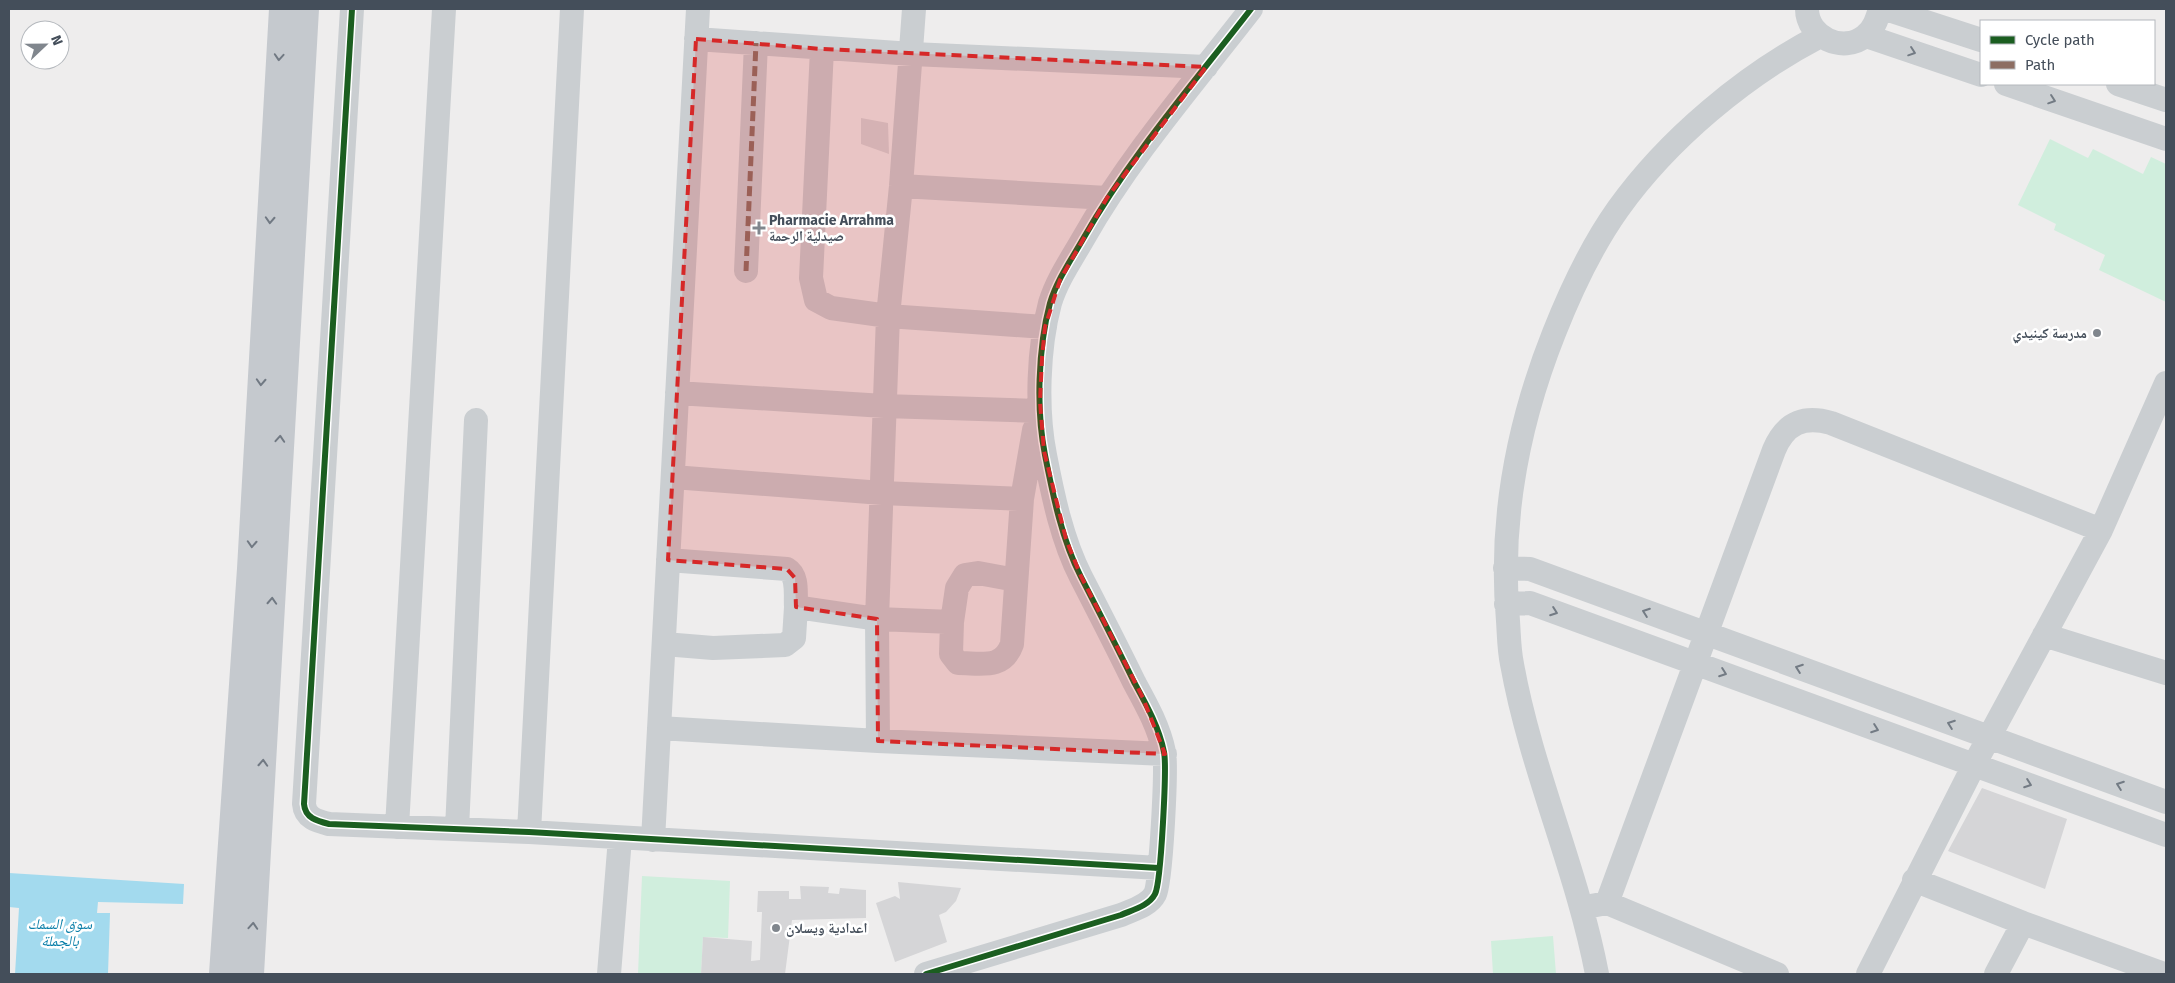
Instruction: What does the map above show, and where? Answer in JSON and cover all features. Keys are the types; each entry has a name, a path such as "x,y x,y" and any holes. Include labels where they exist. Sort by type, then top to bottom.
{"main road":[{"path":"223,974 251,569 283,9"},
{"path":"250,974 305,9"}],"street":[{"path":"352,9 304,804 304,809 312,818 324,823 457,828 1159,868"},
{"path":"396,827 444,9"},
{"path":"529,832 572,9"},
{"path":"653,840 698,9"},
{"path":"878,741 877,619 888,316 901,186 914,9"},
{"path":"1016,580 978,573 965,575 957,588 952,622 951,654 958,663 1000,661 1008,654 1012,644 1022,499 1039,406 1045,328 1051,301 1060,280 1107,198 1151,136 1251,9"},
{"path":"1802,11 1820,36 1832,42 1842,43 1854,42 1866,36 1876,23 1880,9"},
{"path":"1886,9 1980,40"},
{"path":"1597,974 1582,907 1538,772 1511,661 1505,568 1508,502 1520,436 1536,378 1564,306 1589,255 1618,209 1651,168 1693,127 1770,65 1820,36"},
{"path":"1866,36 1980,75"},
{"path":"696,39 912,54 1206,67"},
{"path":"746,271 756,43"},
{"path":"822,49 811,278 816,300 831,308 888,316 1045,328"},
{"path":"2009,85 2166,139"},
{"path":"2121,85 2166,100"},
{"path":"901,186 1107,198"},
{"path":"1868,974 1988,737 2157,428 2166,383"},
{"path":"677,393 884,406 1039,406"},
{"path":"926,974 1136,909 1152,900 1156,894 1165,754 1143,698 1080,574 1066,539 1044,451 1039,406"},
{"path":"457,828 476,420"},
{"path":"1607,903 1776,444 1786,429 1796,423 1809,420 1831,423 2100,530"},
{"path":"673,477 882,493 1022,499"},
{"path":"664,644 713,648 785,645 794,638 796,607 794,578 788,569 668,560"},
{"path":"1505,568 1530,569 2166,802"},
{"path":"1506,604 1530,604 2166,835"},
{"path":"796,607 877,619 952,622"},
{"path":"2044,635 2164,666"},
{"path":"659,728 878,741 1165,754"},
{"path":"610,974 620,838"},
{"path":"1914,880 2023,923 2164,974"},
{"path":"1582,907 1607,903 1777,974"},
{"path":"1996,974 2023,923"}],"highlighted area":[{"path":"696,39 822,49 1206,67 1107,198 1060,280 1045,327 1042,358 1040,402 1044,451 1066,539 1080,574 1143,698 1165,754 878,741 877,619 796,607 795,578 787,569 668,560"}],"green space":[{"path":"2050,139 2088,158 2093,149 2143,174 2151,157 2166,164 2166,302 2099,270 2105,255 2054,230 2056,224 2018,205"},
{"path":"642,876 730,881 728,938 703,937 701,974 638,974"},
{"path":"1553,936 1556,974 1493,974 1491,941"}],"water":[{"name":"سوق السمك بالجملة","path":"9,873 184,884 183,904 98,902 97,913 110,913 108,974 15,974 19,908 9,907"}],"building":[{"path":"861,118 888,123 889,154 861,144"},
{"path":"1982,788 2067,819 2045,889 1948,851"},
{"path":"898,882 961,888 956,901 946,912 939,915 947,942 895,962 876,903 895,896 900,899"},
{"name":"اعدادية ويسلان","path":"800,886 829,887 828,893 839,894 840,888 866,890 866,918 792,920 785,974 701,974 703,937 752,941 751,961 760,960 762,912 757,912 758,891 789,891 789,899 801,899"}],"marked path":[{"path":"746,271 756,43"}],"cycle path":[{"path":"352,9 304,804 309,816 329,824 529,832 1159,868"},
{"path":"926,974 1121,915 1145,905 1155,894 1163,824 1164,752 1152,716 1074,563 1063,533 1051,486 1040,419 1039,399 1043,339 1050,303 1056,286 1101,208 1163,121 1251,9"}],"place":[{"name":"Pharmacie Arrahma صيدلية الرحمة","path":"759,228"},
{"name":"مدرسة كينيدي","path":"2097,333"},
{"name":"اعدادية ويسلان","path":"776,928"}]}
